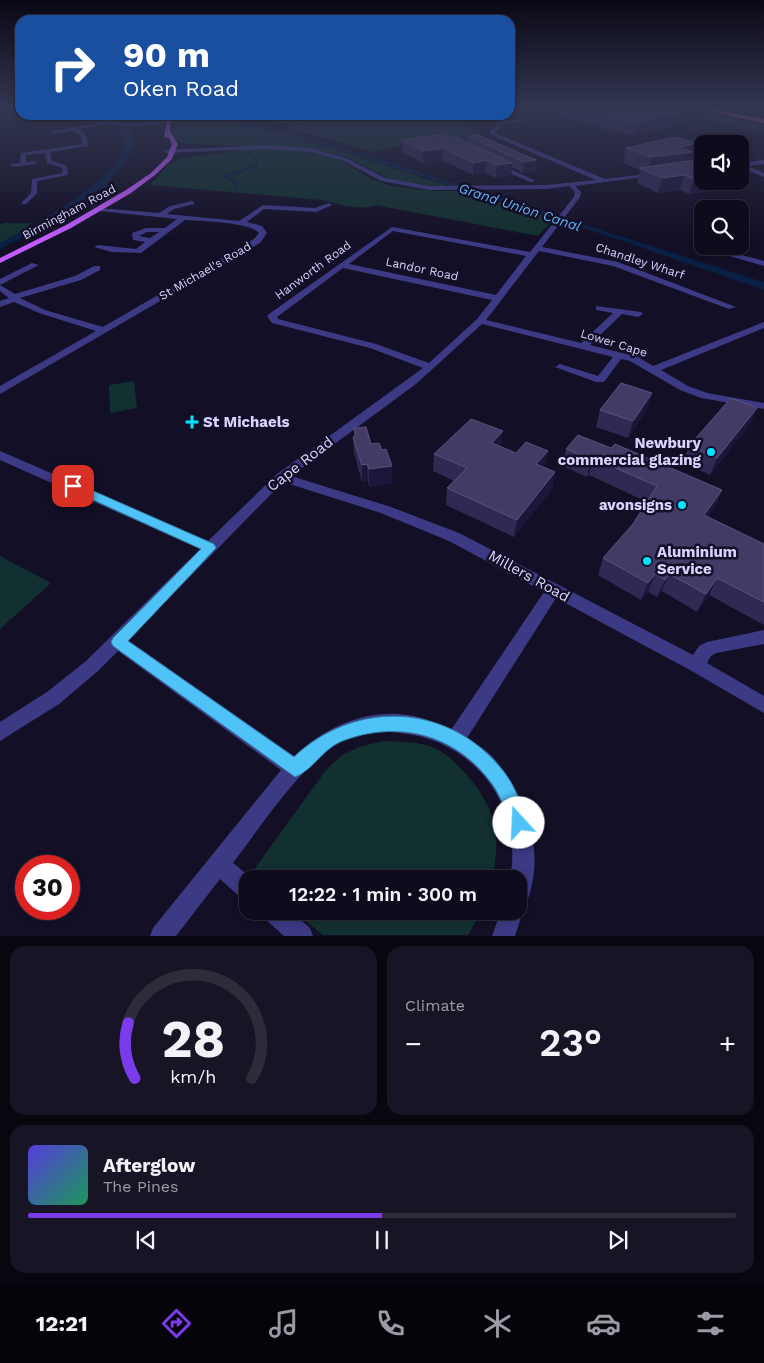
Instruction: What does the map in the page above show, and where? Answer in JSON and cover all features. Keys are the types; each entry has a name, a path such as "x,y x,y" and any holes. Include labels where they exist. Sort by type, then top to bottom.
{"main road":[{"name":"Birmingham Road","path":"147,178 165,152"},
{"name":"Birmingham Road","path":"0,261 100,209 147,178 172,152"}],"street":[{"path":"23,164 23,154 42,152"},
{"path":"24,203 35,197 34,180 66,173 65,167 49,162 47,152"},
{"path":"320,152 329,153 390,183 422,188 493,189 571,185 663,174"},
{"path":"533,152 605,181"},
{"path":"12,165 35,162"},
{"path":"749,164 764,162"},
{"path":"492,163 532,181"},
{"path":"749,169 764,175"},
{"name":"Cape Road","path":"0,732 64,689 118,642 281,477 431,366 480,320 579,195 571,185"},
{"path":"161,215 174,206 192,202"},
{"path":"241,223 258,209 266,207 316,210 329,205"},
{"name":"St Michael's Road","path":"0,391 260,238 263,233 261,229 241,223 100,209"},
{"path":"98,247 135,252 184,217"},
{"name":"Hanworth Road","path":"431,366 358,342 272,319 275,313 392,229 531,256"},
{"path":"152,241 136,238 134,235 146,230 167,230"},
{"name":"Chandley Wharf","path":"537,248 605,261 732,306"},
{"path":"735,255 764,264"},
{"path":"748,259 764,256"},
{"name":"Landor Road","path":"341,264 498,298"},
{"path":"0,282 36,265"},
{"path":"0,304 78,278 97,268"},
{"path":"0,288 35,308 104,330"},
{"path":"704,296 714,290"},
{"path":"599,308 638,314"},
{"path":"584,346 620,312"},
{"name":"Lower Cape","path":"480,320 619,355 654,369 763,320"},
{"path":"560,367 600,380 619,355"},
{"path":"654,369 684,388 705,396 764,406"},
{"path":"0,455 210,548"},
{"name":"Millers Road","path":"281,477 386,510 441,532 496,558 696,665 764,705"},
{"path":"456,738 553,590"},
{"path":"696,665 705,651 713,647 764,637"},
{"path":"118,642 295,768"},
{"path":"161,936 295,768 315,749 332,737 366,725 380,723 412,725 456,738 489,767 507,791 514,807 523,840 523,870"},
{"path":"219,865 239,882"},
{"path":"283,920 302,936"},
{"path":"503,936 509,920"}],"green space":[{"path":"231,152 316,153 339,159 369,178 391,186 434,191 465,191 555,218 538,236 376,205 356,207 322,200 150,185 168,165 180,158"},
{"path":"326,152 341,152 452,187 397,183 346,157"},
{"path":"31,223 24,231 0,243 0,224"},
{"path":"134,381 137,408 110,413 109,385"},
{"path":"0,556 51,583 0,629"},
{"path":"383,741 414,743 437,749 454,762 483,797 494,822 496,849 494,870 254,870 326,770 342,755 359,747"},
{"path":"304,920 477,920 468,935 323,935"}],"water":[{"path":"122,152 131,152 119,170 108,181 119,186 97,190 50,223 0,249 0,243 29,228 84,192 113,167"},
{"name":"Grand Union Canal","path":"343,152 355,152 764,282 764,290 567,222"}],"building":[{"path":"451,152 488,152 512,163 497,165 486,160 474,163"},
{"path":"502,152 517,152 536,160 524,162"},
{"path":"637,152 691,152 652,157"},
{"path":"694,160 694,179 684,175 662,178 640,168"},
{"path":"621,383 652,393 633,421 600,410"},
{"path":"731,398 757,408 717,458 689,446"},
{"path":"471,419 503,431 492,443 516,453 526,442 548,451 536,464 555,472 517,520 447,488 467,468 434,454"},
{"path":"366,427 371,444 379,443 382,450 386,449 392,466 369,469 367,464 362,465 353,437 356,436 354,428"},
{"path":"578,435 611,448 615,444 722,490 704,515 764,544 764,602 717,578 706,594 669,574 665,580 655,574 648,583 603,558 633,524 657,486 593,458 591,460 566,449"}],"waterway":[{"path":"237,172 256,166 257,160 248,155 250,152"},
{"path":"236,189 236,183 225,176 241,171"}],"place":[{"name":"St Michaels","path":"192,422"},
{"name":"Newbury commercial glazing","path":"711,452"},
{"name":"avonsigns","path":"682,505"},
{"name":"Aluminium Service","path":"647,561"}],"route":[{"path":"73,486 210,548 118,642 295,768 315,749 332,737 347,730 366,725 393,723 412,725 456,738 480,757 498,778 507,791 519,823"}]}
